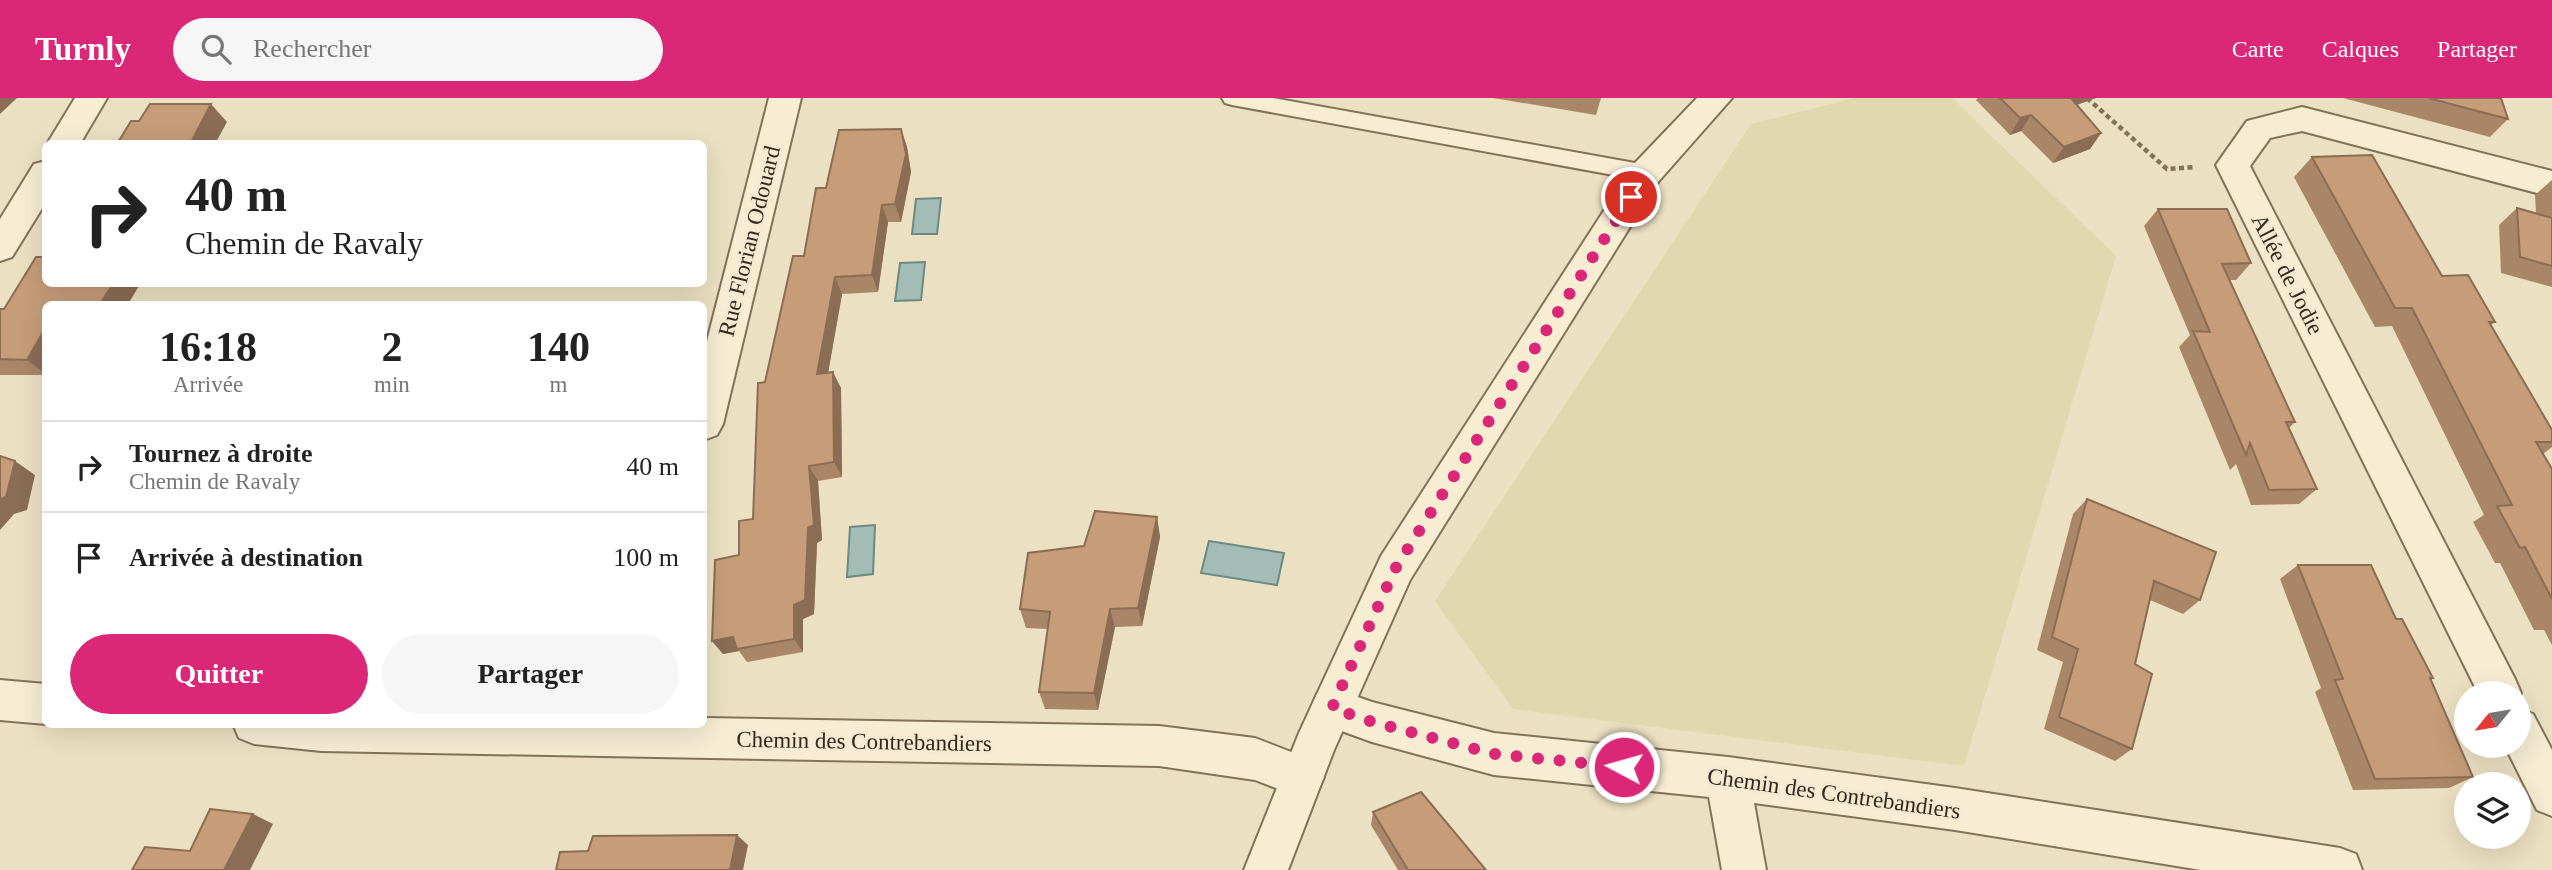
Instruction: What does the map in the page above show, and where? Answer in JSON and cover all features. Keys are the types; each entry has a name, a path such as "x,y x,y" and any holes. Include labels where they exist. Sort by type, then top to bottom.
{"street":[{"path":"65,140 91,98"},
{"name":"Rue Florian Odouard","path":"707,412 785,98"},
{"path":"1266,870 1302,777 1395,569 1646,173 1716,98"},
{"path":"2233,165 2259,129 2302,119 2552,184"},
{"name":"Allée de Jodie","path":"2233,165 2494,681"},
{"path":"0,248 42,180"},
{"path":"0,700 42,704"},
{"name":"Chemin des Contrebandiers","path":"1332,708 1373,722 1494,754 1728,778 1955,809 2295,866 2340,870"},
{"name":"Chemin des Contrebandiers","path":"292,728 321,731 634,731 1159,746 1255,760 1302,777"},
{"path":"2531,754 2552,795"},
{"path":"1728,778 1744,870"}],"lane":[{"path":"1232,98 1646,173"}],"path":[{"path":"2087,98 2167,169 2233,165"}],"shaded area":[{"path":"1854,98 1952,98 2116,256 1964,766 1513,709 1435,601 1751,124"}],"water":[{"path":"941,198 937,234 912,234 916,199"},
{"path":"925,262 921,300 895,301 900,263"},
{"path":"875,525 873,574 847,577 850,527"},
{"path":"1209,541 1284,553 1277,585 1201,573"}],"building":[{"path":"2000,98 2071,98 2101,133 2064,147 2031,115 2020,118"},
{"path":"2428,98 2501,98 2508,119"},
{"path":"150,104 211,104 192,140 119,140 131,121 139,121"},
{"path":"901,129 906,154 895,204 882,205 872,275 835,277 817,374 833,372 834,462 809,466 814,525 808,528 805,600 794,605 794,639 737,649 733,637 712,641 715,560 739,555 739,521 753,519 758,383 765,382 793,256 804,256 816,188 826,188 839,130"},
{"path":"2372,155 2442,276 2468,275 2495,322 2489,322 2552,430 2552,442 2536,442 2552,469 2552,599 2525,547 2520,548 2497,506 2512,505 2412,308 2395,308 2312,157"},
{"path":"2517,208 2552,218 2552,266 2520,257"},
{"path":"2158,209 2227,209 2251,263 2222,264 2295,422 2286,422 2317,489 2269,490 2250,443 2246,455 2193,331 2210,332"},
{"path":"36,257 42,257 42,287 111,287 102,301 42,301 42,334 27,360 0,359 0,309 4,309"},
{"path":"0,456 15,461 6,497 0,499"},
{"path":"2087,499 2216,552 2200,600 2154,581 2135,664 2152,674 2132,749 2059,717 2078,649 2052,637"},
{"path":"1095,511 1157,517 1138,608 1110,609 1094,693 1039,692 1050,612 1020,609 1028,553 1084,546"},
{"path":"2298,565 2371,565 2396,619 2402,619 2433,678 2430,678 2454,733 2454,758 2465,758 2471,772 2454,772 2454,777 2375,779 2335,680 2343,679"},
{"path":"1421,792 1486,870 1408,870 1373,812"},
{"path":"210,809 253,814 224,870 132,870 145,847 190,851"},
{"path":"737,835 730,870 556,870 560,852 588,851 593,836"}],"route":[{"path":"1624,767 1494,754 1373,722 1332,708 1395,569 1631,197"}]}
